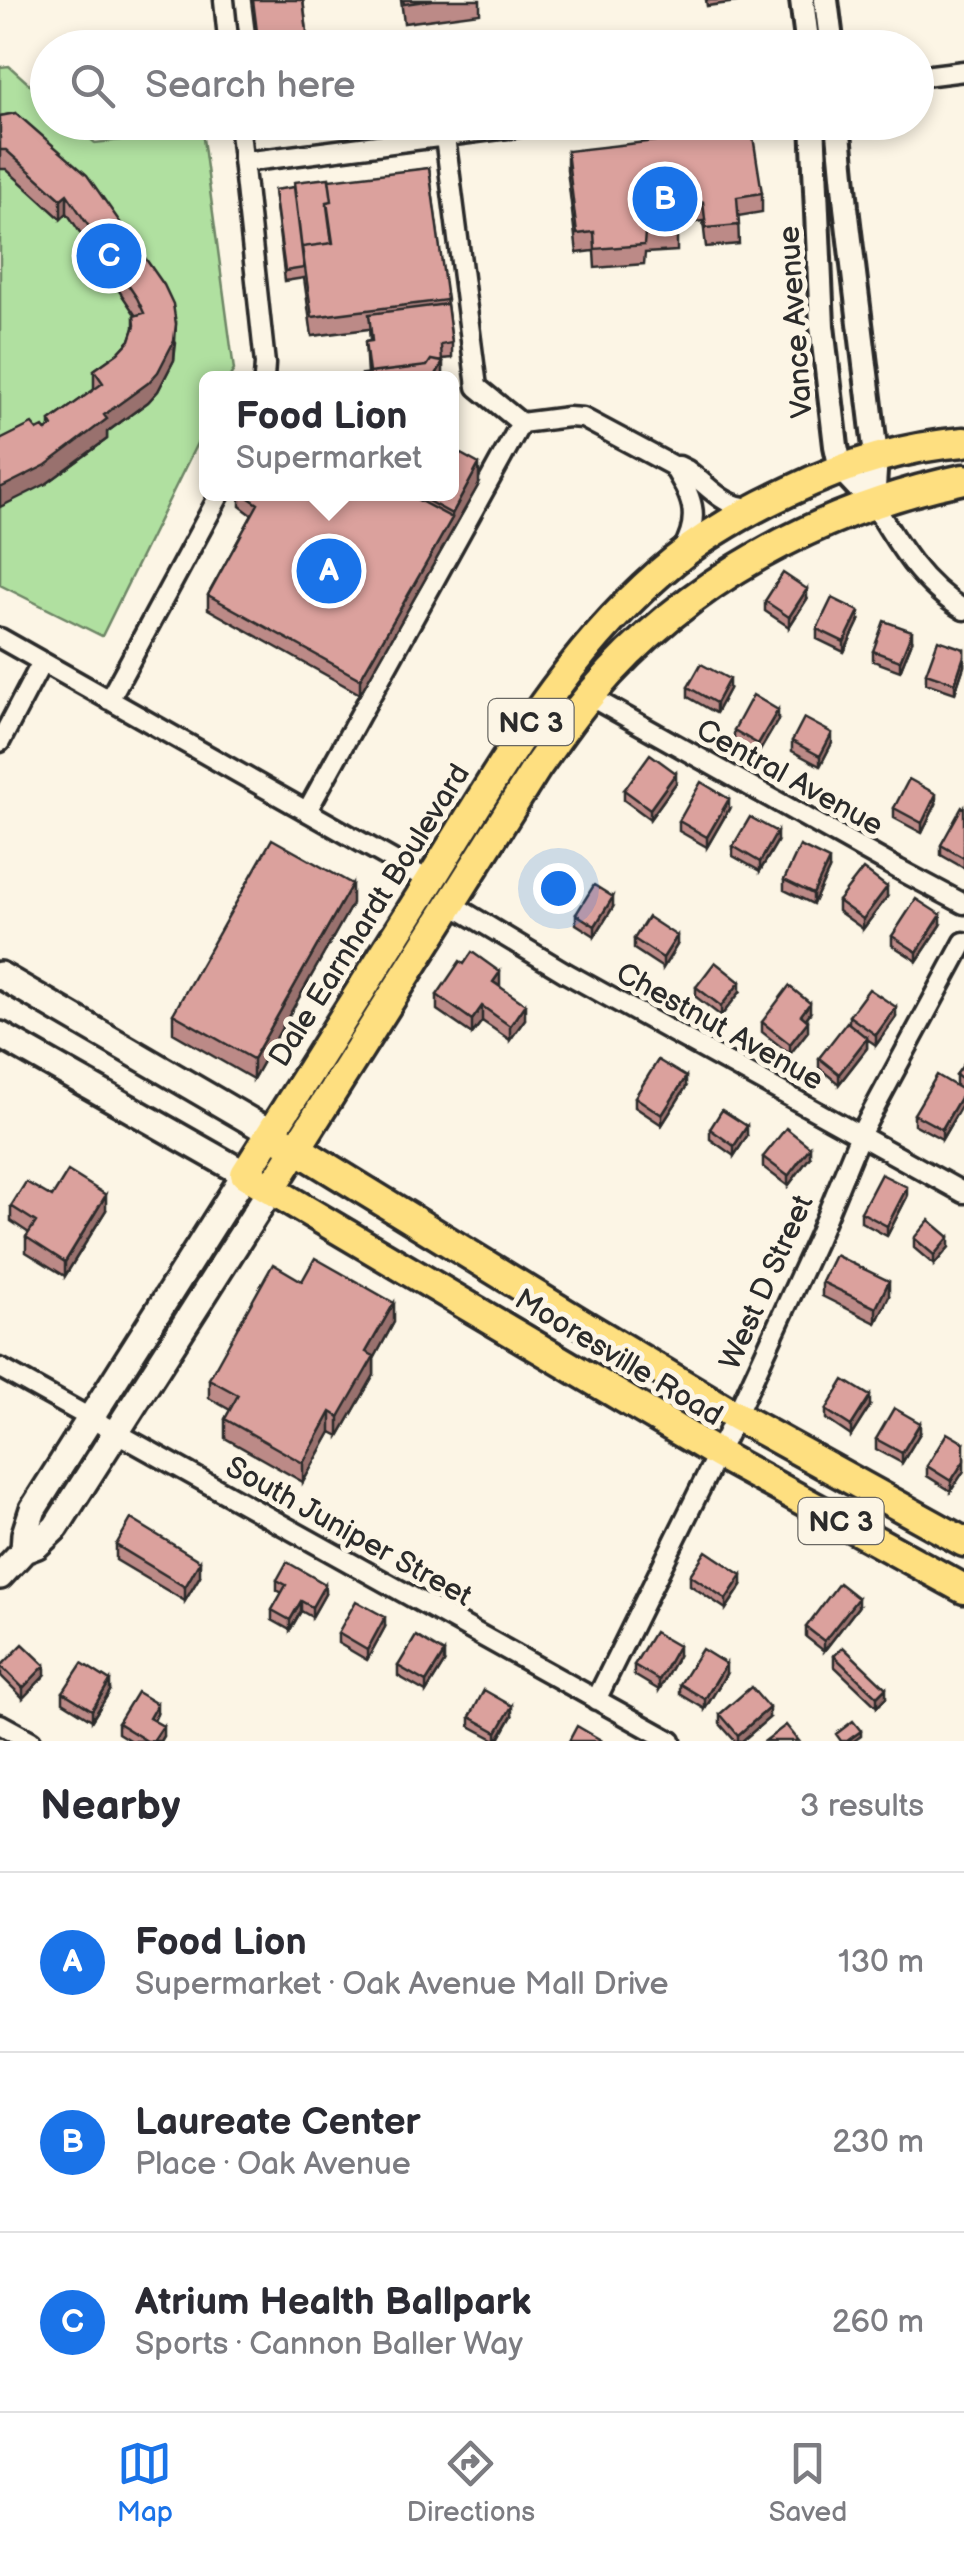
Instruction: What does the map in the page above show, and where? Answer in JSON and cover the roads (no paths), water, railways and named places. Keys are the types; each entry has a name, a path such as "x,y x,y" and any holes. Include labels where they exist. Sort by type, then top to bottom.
{"main road":[{"name":"Dale Earnhardt Boulevard","path":"24,1550 34,1509 510,753 560,680 622,610 674,560 704,538 761,505 841,468 876,456 964,442"},
{"name":"Dale Earnhardt Boulevard","path":"0,1576 24,1550 37,1545 56,1528 537,767 589,696 644,639 716,582 781,542 874,503 964,479"},
{"path":"0,975 271,1133"},
{"path":"0,1035 245,1174"},
{"name":"Mooresville Road","path":"271,1133 736,1416 964,1542"},
{"name":"Mooresville Road","path":"245,1174 718,1454 964,1589"}],"street":[{"path":"224,0 228,30"},
{"path":"802,0 806,30"},
{"path":"826,0 830,30"},
{"path":"934,75 964,71"},
{"path":"241,140 264,371"},
{"path":"244,162 414,140"},
{"path":"446,140 478,387 521,423 583,418 687,470 731,505 761,505"},
{"name":"Vance Avenue","path":"814,140 822,336 841,468"},
{"name":"Vance Avenue","path":"840,140 876,456 874,503"},
{"path":"307,811 521,423"},
{"path":"673,466 686,486 693,513 690,536 674,560"},
{"path":"841,468 874,503 906,557 950,602 964,610"},
{"path":"109,700 216,501"},
{"path":"0,638 430,881"},
{"path":"0,742 42,662"},
{"name":"Central Avenue","path":"589,696 964,904"},
{"name":"Chestnut Avenue","path":"451,904 566,973 964,1193"},
{"name":"West D Street","path":"596,1700 736,1416 818,1239 860,1134 964,942"},
{"name":"South Juniper Street","path":"0,1368 671,1741"},
{"path":"0,1724 31,1741"}],"place":[{"name":"Laureate Center","path":"665,199"},
{"name":"Atrium Health Ballpark","path":"109,256"},
{"name":"Food Lion","path":"329,571"}]}
